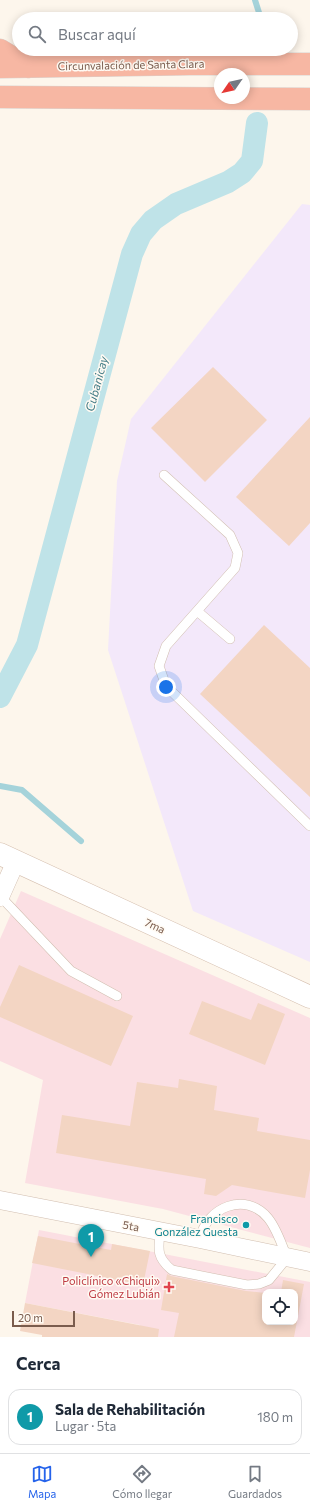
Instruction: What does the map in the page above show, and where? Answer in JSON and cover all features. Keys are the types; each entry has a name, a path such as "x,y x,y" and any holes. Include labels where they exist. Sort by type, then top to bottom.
{"highway":[{"path":"0,50 28,67"},
{"name":"Circunvalación de Santa Clara","path":"0,67 310,64"},
{"path":"5,99 310,99"}],"street":[{"path":"0,896 8,858"},
{"name":"7ma","path":"8,858 310,997"},
{"name":"5ta","path":"0,1200 310,1262"}],"lane":[{"path":"164,475 230,535 238,552 235,568 166,646 159,666 166,686 310,826"},
{"path":"197,611 230,639"},
{"path":"0,896 71,971 117,996"},
{"path":"160,1232 160,1257 172,1270 247,1285 260,1284 268,1280 287,1258 269,1218 258,1209 245,1204 231,1205 218,1210 208,1219 202,1230 200,1239"}],"shaded area":[{"path":"302,204 310,205 310,962 193,911 108,650 117,481 131,419"},
{"path":"21,891 310,1018 310,1248 163,1209 25,1183 43,1080 0,1061 0,939"},
{"name":"Policlínico «Chiqui» Gómez Lubián","path":"39,1230 310,1282 310,1337 138,1337 140,1325 25,1303"}],"building":[{"path":"213,367 267,420 205,482 151,428"},
{"path":"310,417 310,523 289,546 236,497"},
{"path":"264,625 310,668 310,797 200,694"},
{"path":"19,965 133,1016 111,1066 0,1017 0,1007"},
{"path":"202,1001 251,1020 258,1003 285,1014 265,1065 189,1034"},
{"path":"179,1079 217,1086 214,1110 259,1118 257,1131 310,1140 310,1170 305,1198 232,1185 216,1196 204,1194 206,1179 56,1153 62,1115 130,1126 137,1082 178,1088"},
{"path":"38,1236 111,1250 112,1244 150,1251 143,1285 32,1263"},
{"path":"167,1274 246,1291 262,1293 262,1325 296,1325 294,1337 174,1337 179,1313 161,1310"},
{"path":"283,1280 304,1284 298,1316 298,1289 282,1289"},
{"path":"25,1303 159,1329 158,1337 42,1337 42,1335 20,1331"}],"waterway":[{"name":"Cubanicay","path":"255,0 259,12"},
{"name":"Cubanicay","path":"0,697 27,645 132,254 141,234 153,220 176,204 228,182 242,173 252,161 257,123"},
{"path":"0,786 22,790 81,841"}],"place":[{"name":"Francisco González Guesta","path":"246,1225"},
{"name":"Sala de Rehabilitación","path":"91,1257"},
{"name":"Policlínico «Chiqui» Gómez Lubián","path":"169,1287"}]}
